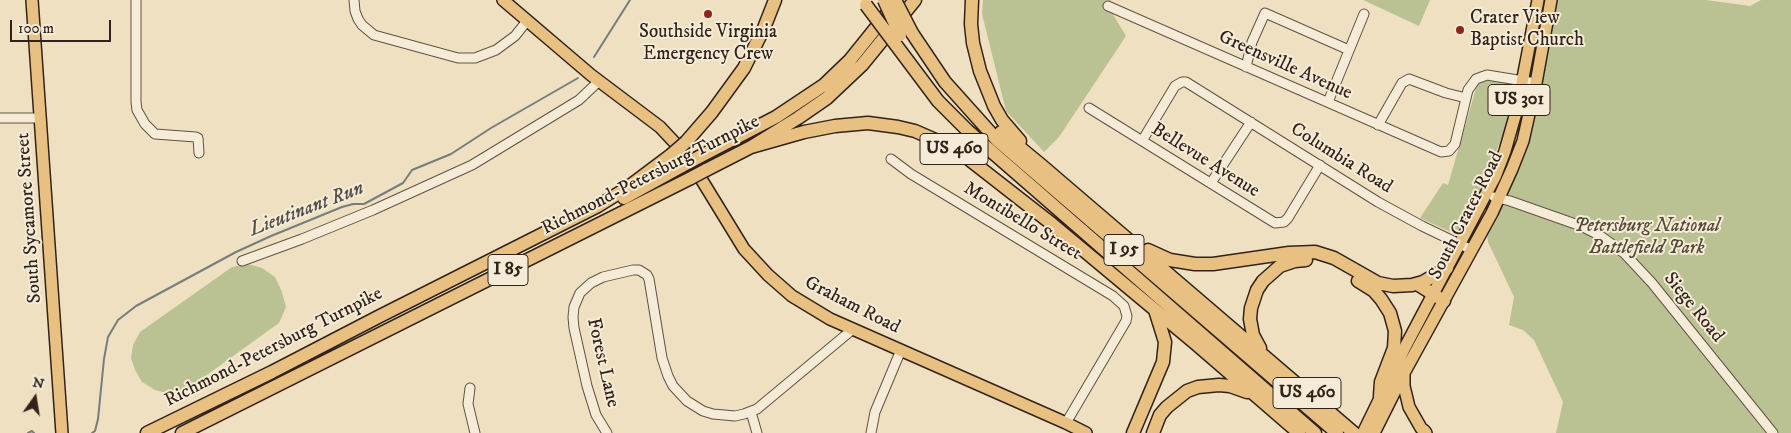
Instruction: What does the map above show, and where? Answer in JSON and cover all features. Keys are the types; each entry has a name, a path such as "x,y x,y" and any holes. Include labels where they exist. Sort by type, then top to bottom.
{"highway":[{"name":"Richmond-Petersburg Turnpike","path":"147,433 272,372 569,221 627,188 686,142 722,99 744,68 764,28 775,0"},
{"name":"I 95","path":"884,0 903,38 932,84 968,131 1315,433"},
{"name":"I 95","path":"897,0 903,38 925,53 960,100 997,140 1345,430"},
{"path":"569,221 602,211 698,157 776,117 824,86 850,60 897,0"},
{"name":"Richmond-Petersburg Turnpike","path":"182,433 751,147 813,108 843,84 862,65 915,0"},
{"path":"972,0 971,24 974,43 980,71 994,106 1010,130 1042,165"},
{"path":"864,2 903,38"},
{"name":"US 460","path":"925,53 939,65 963,95 1003,135 1042,165 1270,360 1345,430"},
{"name":"US 460","path":"751,147 804,132 852,124 881,124 915,131 962,153 1119,280 1299,433"},
{"path":"1026,182 1119,280"},
{"path":"1131,242 1170,260 1195,264 1213,264 1290,253 1316,252 1334,258 1378,283 1393,286 1417,284 1447,268"},
{"path":"1270,360 1256,342 1251,328 1251,308 1256,290 1272,272 1288,263 1302,260 1324,261 1369,287 1381,299 1390,313 1394,331 1394,348 1381,382 1380,396"},
{"path":"1417,284 1438,298"},
{"path":"1133,433 1163,362 1164,342 1155,310"},
{"path":"1153,433 1160,415 1167,407 1180,395 1198,387 1208,385 1224,386 1236,388 1255,396"}],"main road":[{"name":"South Sycamore Street","path":"32,0 62,433"},
{"name":"Graham Road","path":"503,0 599,81 643,113 675,143 708,188 744,249 768,275 792,296 811,308 853,329 1066,422 1086,433"},
{"name":"South Crater Road","path":"1374,433 1438,298 1447,268 1486,195 1498,168 1512,129 1538,0"},
{"name":"South Crater Road","path":"1363,433 1380,396 1438,298 1472,250 1499,198 1522,141 1536,84 1551,0"},
{"path":"1404,373 1404,386 1409,406 1425,432"}],"street":[{"path":"136,0 137,110 145,124 155,134 198,138 200,153"},
{"path":"354,0 358,19 374,35 458,58 475,58 496,50 515,36 527,21"},
{"name":"Greensville Avenue","path":"1108,6 1441,152 1449,151 1455,144 1466,98"},
{"path":"1246,67 1252,42 1264,14 1349,50"},
{"path":"1328,102 1364,14"},
{"path":"1378,125 1405,80 1412,79 1446,93 1466,98 1471,84 1483,75 1536,84"},
{"path":"242,260 302,239 373,210 472,165 579,100 599,81"},
{"name":"Columbia Road","path":"1142,141 1177,84 1186,82 1378,202 1472,250"},
{"name":"Bellevue Avenue","path":"1089,108 1279,224 1287,220 1320,165"},
{"path":"0,118 40,118"},
{"path":"1211,183 1251,122"},
{"name":"Montibello Street","path":"891,159 918,178 1113,296 1124,306 1127,316 1126,322 1066,422"},
{"name":"Siege Road","path":"1486,195 1581,226 1599,235 1624,253 1652,283 1774,433"},
{"name":"Forest Lane","path":"607,433 596,415 587,386 574,328 574,307 580,293 591,283 611,275 639,270 647,275 650,284 662,358 668,376 679,394 695,407 713,414 735,416 751,412"},
{"path":"757,433 751,412 789,384 853,329"},
{"path":"871,433 875,412 900,350"},
{"path":"470,388 468,404 475,433"}],"green space":[{"path":"983,0 1111,0 1108,6 1126,36 1059,137 1044,152 1006,111 982,14"},
{"path":"1363,0 1430,0 1419,26"},
{"name":"Petersburg National Battlefield Park","path":"1557,0 1706,0 1750,6 1761,0 1791,0 1791,433 1556,433 1563,402 1534,340 1523,330 1509,325 1514,297 1488,242 1487,235 1518,170 1532,130 1542,87"},
{"path":"1479,78 1510,83 1514,91 1503,134 1484,183 1460,231 1453,233 1420,218 1443,183 1448,185"},
{"path":"248,264 262,268 275,277 286,307 279,323 186,390 170,394 155,390 142,382 131,358 133,345 140,332 232,267"}],"waterway":[{"name":"Lieutinant Run","path":"594,57 630,0"},
{"name":"Lieutinant Run","path":"92,433 95,431 98,419 108,337 118,320 136,306 236,252 271,236 342,207 364,204 403,183 412,170 451,154 491,128 578,78"},
{"name":"Lieutinant Run","path":"28,433 32,431 34,433"}],"place":[{"name":"Southside Virginia Emergency Crew","path":"708,14"},
{"name":"Crater View Baptist Church","path":"1460,30"}]}
